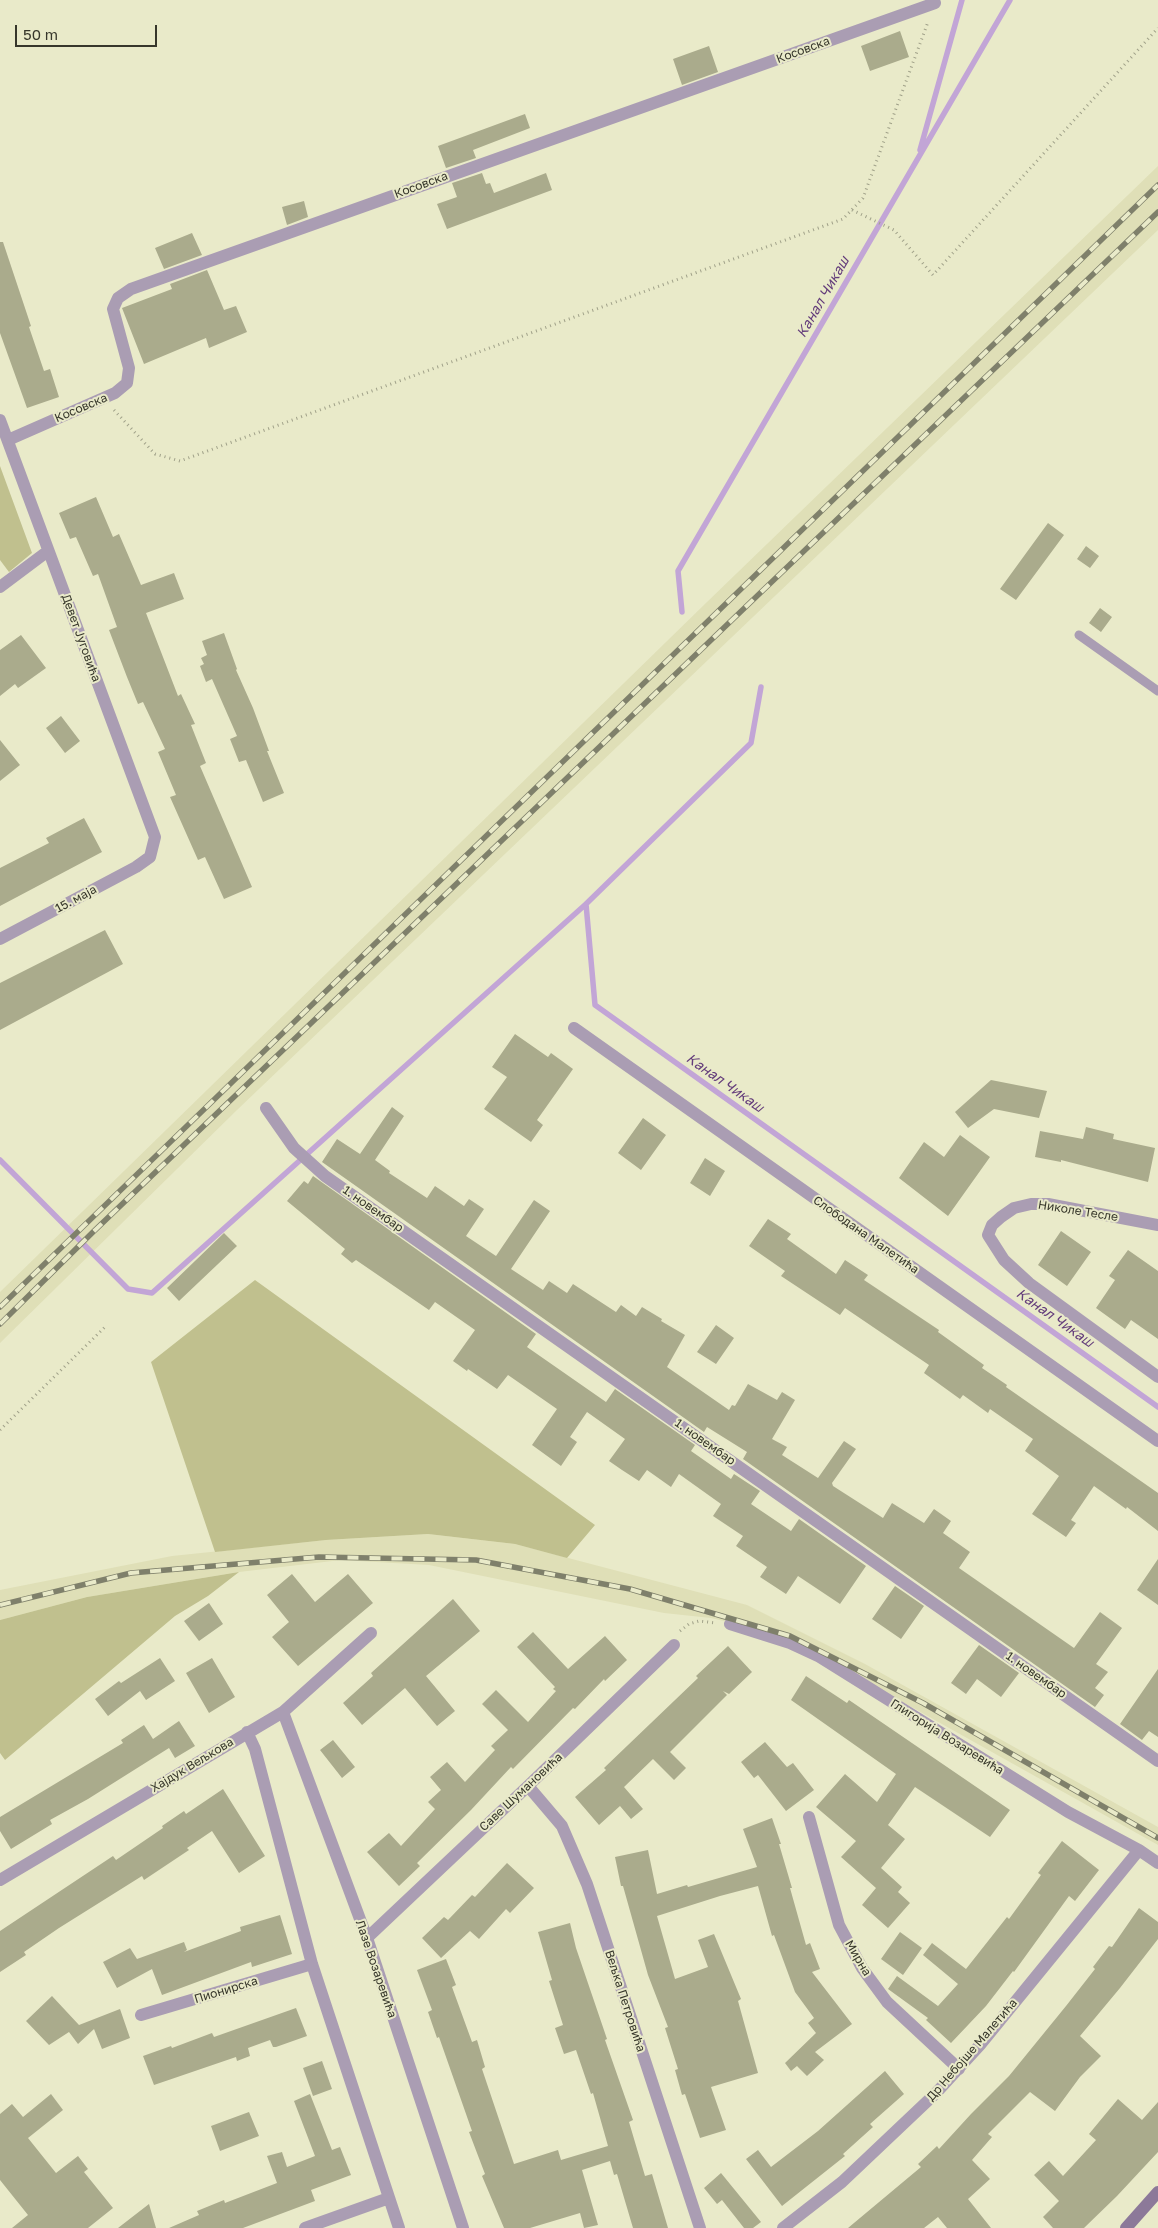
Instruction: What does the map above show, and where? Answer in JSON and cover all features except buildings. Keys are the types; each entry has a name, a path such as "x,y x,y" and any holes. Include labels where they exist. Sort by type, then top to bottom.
{"street":[{"name":"Косовска","path":"8,440 116,393 127,383 129,368 113,309 118,298 131,288 935,3"},
{"name":"Девет Југовића","path":"0,420 155,837 150,857"},
{"path":"0,587 48,550"},
{"name":"15. маја","path":"0,939 136,867 150,857"},
{"name":"Слободана Малетића","path":"574,1028 1158,1442"},
{"name":"1. новембар","path":"266,1108 294,1148 325,1176 1158,1761"},
{"name":"Николе Тесле","path":"1158,1225 1048,1204 1031,1204 1014,1208 1001,1217 992,1225 988,1234 1004,1260 1029,1283 1158,1376"},
{"name":"Глигорија Возаревића","path":"730,1624 790,1643 818,1656 1068,1812 1158,1863"},
{"name":"Хајдук Вељкова","path":"0,1880 283,1712 371,1632"},
{"name":"Саве Шумановића","path":"366,1938 674,1646"},
{"name":"Лазе Возаревића","path":"283,1712 366,1938 463,2228"},
{"path":"247,1732 255,1749 312,1964 399,2228"},
{"name":"Вељка Петровића","path":"528,1786 562,1826 587,1884 700,2228"},
{"name":"Мирна","path":"809,1817 839,1925 862,1968 887,2002 959,2069"},
{"name":"Др Небојше Малетића","path":"783,2228 842,2182 959,2069 1138,1850"},
{"name":"Пионирска","path":"141,2015 312,1964"},
{"path":"1126,2228 1158,2192"},
{"path":"305,2228 389,2198"}],"lane":[{"path":"1079,635 1158,691"}],"path":[{"path":"104,398 155,454 180,461 843,219 863,198 916,60 935,3"},
{"path":"852,210 894,230 932,275 1158,28"},
{"path":"0,1430 106,1326"},
{"path":"674,1646 678,1634 689,1624 704,1621 730,1624"}],"shaded area":[{"path":"1158,166 1158,230 237,1110 0,1343 0,1292 707,602"},
{"path":"0,466 32,553 9,572 0,560"},
{"path":"255,1280 595,1525 567,1558 515,1544 428,1534 326,1540 215,1552 151,1362"},
{"path":"428,1534 515,1544 747,1605 865,1664 1158,1827 1158,1845 808,1649 750,1627 711,1618 664,1613 429,1565 341,1560 239,1572 87,1597 0,1620 0,1590 172,1556 326,1540"},
{"path":"239,1572 208,1596 175,1616 5,1760 0,1753 0,1620 87,1597"}],"waterway":[{"path":"920,150 962,0"},
{"name":"Канал Чикаш","path":"682,612 678,571 1010,0"},
{"name":"Канал Чикаш","path":"761,687 751,743 586,904 595,1005 1158,1407"},
{"path":"0,1160 128,1289 152,1293 586,904"}],"railway":[{"path":"0,1307 1158,185"},
{"path":"0,1324 93,1232 1158,212"},
{"path":"0,1605 131,1573 319,1557 476,1560 630,1589 790,1636 923,1703 1158,1838"}]}
